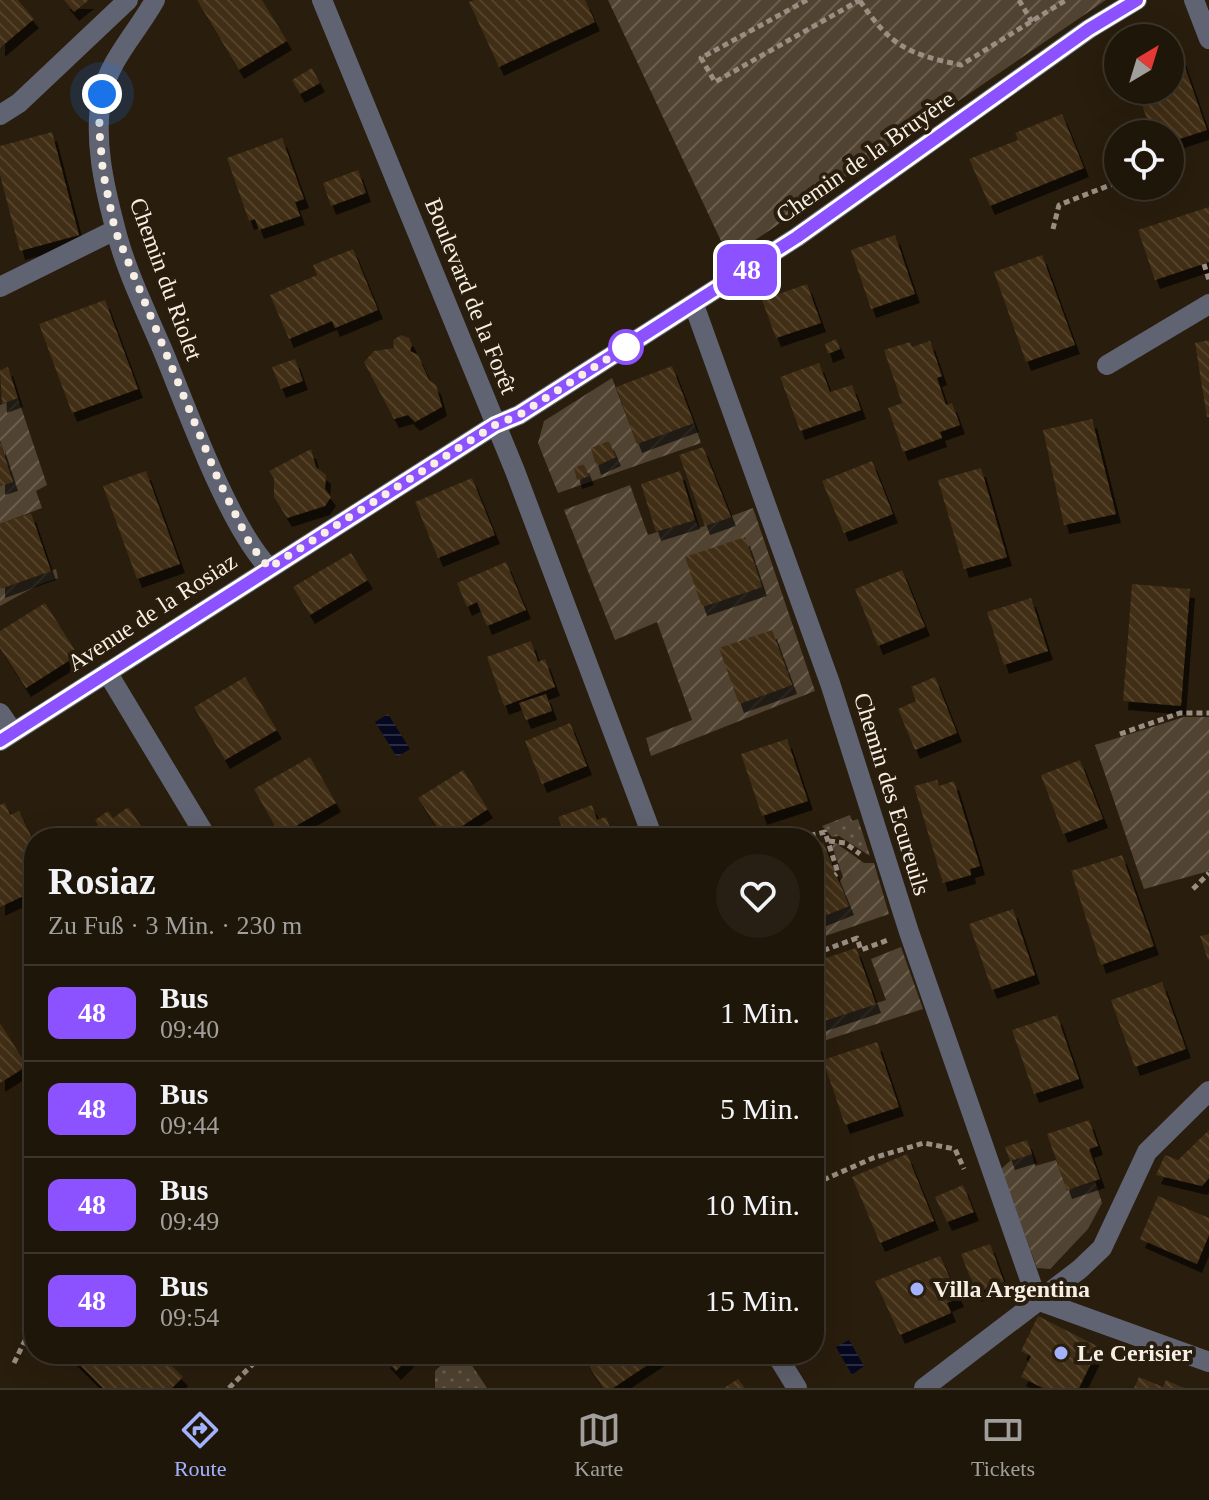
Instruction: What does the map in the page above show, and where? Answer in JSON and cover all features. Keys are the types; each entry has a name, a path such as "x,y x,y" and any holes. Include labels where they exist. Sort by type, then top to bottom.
{"street":[{"path":"0,115 19,103 128,0"},
{"name":"Chemin du Riolet","path":"155,0 114,64 102,94 99,127 103,172 115,230 218,479 250,544 269,568"},
{"name":"Boulevard de la Forêt","path":"322,0 495,425 649,828"},
{"name":"Chemin de la Bruyère","path":"495,425 519,415 797,237 1089,29 1137,0"},
{"path":"1194,0 1209,39"},
{"path":"0,287 115,230"},
{"path":"1107,365 1209,304"},
{"name":"Chemin des Ecureuils","path":"694,305 830,683 909,932 1037,1300"},
{"name":"Avenue de la Rosiaz","path":"6,736 495,425"},
{"path":"107,672 201,828"},
{"path":"0,713 6,736"},
{"path":"924,1388 1080,1269 1102,1248 1147,1152 1209,1091"},
{"path":"1037,1300 1209,1362"},
{"path":"782,1364 797,1388"}],"path":[{"path":"807,0 701,58 715,82 860,0 883,34 920,57 961,65 1066,0"},
{"path":"1019,0 1032,22"},
{"path":"1053,229 1059,205 1104,187"},
{"path":"1204,264 1209,280"},
{"path":"1120,734 1180,713 1209,713"},
{"path":"824,834 838,873 835,875"},
{"path":"829,841 845,843 867,860"},
{"path":"1193,889 1209,873"},
{"path":"824,950 857,938 861,950 875,945"},
{"path":"824,1180 873,1158 924,1143 955,1149"},
{"path":"14,1363 24,1342"},
{"path":"229,1388 253,1364"}],"shaded area":[{"path":"608,0 1106,0 729,258"},
{"path":"612,378 637,444 694,423 701,443 558,493 538,443 544,421"},
{"path":"18,398 47,485 36,491 42,508 0,524 0,486 13,481 0,440 0,405"},
{"path":"630,485 648,535 695,520 699,528 753,508 815,691 651,756 646,738 692,720 657,622 615,640 564,510"},
{"path":"56,569 58,578 0,606 0,589"},
{"path":"1184,717 1209,717 1209,871 1144,889 1095,745"},
{"path":"850,815 852,821 858,819 870,856 839,836 832,837 822,826"},
{"path":"836,843 864,863 874,863 889,914 824,937 824,905 843,877 832,846"},
{"path":"901,947 923,1009 824,1041 824,1021 886,1000 871,959"},
{"path":"1032,1154 1035,1166 1056,1160 1067,1190 1095,1181 1102,1203 1088,1229 1050,1269 1037,1268 1001,1169 1010,1161"},
{"path":"442,1364 471,1364 487,1388 435,1388 435,1371"}],"water":[{"path":"388,714 410,749 397,757 375,722"},
{"path":"849,1340 864,1366 852,1375 836,1347"}],"building":[{"path":"0,0 18,0 34,19 0,48"},
{"path":"64,0 89,0 74,12"},
{"path":"197,0 262,0 287,41 239,70"},
{"path":"585,0 595,22 499,67 469,2"},
{"path":"1184,64 1207,130 1184,137 1184,120 1147,120 1142,104 1184,104"},
{"path":"312,68 320,83 300,94 292,80"},
{"path":"1062,114 1084,168 990,206 969,159 1018,140 1015,133"},
{"path":"52,132 79,235 20,251 0,175 0,146"},
{"path":"282,138 304,199 295,202 300,216 259,230 255,219 249,221 227,158"},
{"path":"358,170 366,193 331,206 323,183"},
{"path":"1209,207 1209,262 1155,280 1138,230"},
{"path":"895,235 915,294 871,309 851,250"},
{"path":"353,249 378,310 335,328 332,321 289,339 270,295 317,275 313,265"},
{"path":"1042,255 1075,345 1026,362 994,272"},
{"path":"807,284 821,323 776,338 762,300"},
{"path":"105,300 138,389 72,413 39,324"},
{"path":"401,335 409,338 412,345 410,351 418,355 429,380 436,385 442,407 415,422 408,415 394,419 364,362 374,351 394,348 393,340"},
{"path":"836,339 840,349 828,354 825,344"},
{"path":"1209,340 1209,417 1207,417 1195,343"},
{"path":"930,341 942,376 937,378 946,405 952,403 960,425 940,432 942,438 903,452 888,408 902,403 884,350 910,342 912,347"},
{"path":"295,359 303,381 281,389 272,367"},
{"path":"819,363 830,392 852,385 861,410 800,431 780,377"},
{"path":"672,366 694,423 637,444 616,387"},
{"path":"8,367 18,398 2,404 0,370"},
{"path":"1092,419 1116,514 1064,525 1043,430"},
{"path":"609,441 616,457 596,466 591,448"},
{"path":"0,442 13,482 0,486"},
{"path":"703,447 731,517 705,526 679,455"},
{"path":"311,449 316,467 326,475 325,489 331,497 325,506 287,518 274,497 274,478 269,471"},
{"path":"872,461 893,514 844,533 822,481"},
{"path":"584,464 589,476 577,480 574,468"},
{"path":"981,468 1007,557 964,569 938,480"},
{"path":"146,471 180,564 137,579 103,486"},
{"path":"680,471 695,520 656,532 641,484"},
{"path":"472,478 495,535 438,558 415,502"},
{"path":"31,513 51,571 0,589 0,524"},
{"path":"745,537 762,587 702,607 685,557"},
{"path":"351,553 368,580 310,615 293,587"},
{"path":"506,562 526,610 487,626 477,602 467,607 457,583"},
{"path":"902,570 925,627 878,646 855,589"},
{"path":"1132,584 1190,589 1181,706 1123,701"},
{"path":"1031,598 1048,651 1004,665 987,612"},
{"path":"45,603 78,655 26,688 0,648 0,631"},
{"path":"772,630 792,685 739,704 719,648"},
{"path":"531,641 538,662 545,659 555,687 504,706 487,657"},
{"path":"245,677 277,730 225,760 194,707"},
{"path":"935,677 957,733 915,750 898,709 916,701 911,687"},
{"path":"546,694 552,711 526,720 519,703"},
{"path":"570,723 587,766 542,784 525,741"},
{"path":"787,739 808,801 762,816 741,754"},
{"path":"310,757 336,803 292,828 276,828 254,789"},
{"path":"1080,760 1103,819 1063,834 1041,775"},
{"path":"463,770 488,809 459,828 438,828 418,798"},
{"path":"937,780 939,786 954,781 980,866 970,869 971,875 943,883 914,786"},
{"path":"5,803 10,815 19,811 27,828 24,828 24,896 0,907 0,805"},
{"path":"592,805 597,820 606,817 610,828 562,828 558,817"},
{"path":"128,807 142,828 94,828 98,825 95,820 108,811 113,818"},
{"path":"824,844 849,906 824,916"},
{"path":"1122,855 1154,946 1101,965 1071,871"},
{"path":"1013,909 1035,975 992,990 969,924"},
{"path":"1209,934 1209,960 1208,960 1200,936"},
{"path":"856,948 876,1004 824,1021 824,959"},
{"path":"1162,982 1186,1049 1135,1067 1111,1000"},
{"path":"1057,1015 1079,1079 1034,1094 1012,1030"},
{"path":"0,1023 24,1061 24,1068 0,1083"},
{"path":"877,1042 899,1107 845,1125 824,1060"},
{"path":"1089,1120 1098,1146 1089,1149 1100,1179 1067,1190 1047,1134"},
{"path":"1209,1130 1209,1178 1202,1186 1156,1175 1165,1155 1178,1160"},
{"path":"1027,1140 1032,1154 1010,1161 1005,1147"},
{"path":"907,1154 934,1221 880,1243 852,1177"},
{"path":"963,1185 974,1212 947,1222 935,1197"},
{"path":"1158,1196 1209,1218 1209,1235 1197,1264 1140,1239"},
{"path":"990,1244 1004,1282 976,1293 961,1254"},
{"name":"Villa Argentina","path":"940,1256 959,1298 947,1303 951,1313 900,1335 875,1281"},
{"name":"Le Cerisier","path":"1038,1316 1099,1347 1079,1388 1043,1388 1021,1377 1031,1356 1021,1351"},
{"path":"79,1364 170,1364 183,1377 172,1388 103,1388"},
{"path":"390,1364 403,1364 396,1371"},
{"path":"587,1364 649,1364 613,1388 603,1388"},
{"path":"1139,1377 1163,1387 1166,1380 1184,1388 1134,1388"},
{"path":"738,1379 745,1388 724,1388"}],"bus line":[{"name":"48","path":"0,741 495,425 519,415 694,305 889,173 1089,29 1137,0"}],"place":[{"name":"Villa Argentina","path":"917,1289"},
{"name":"Le Cerisier","path":"1061,1353"}],"route":[{"path":"102,94 99,127 103,172 115,230 218,479 250,544 269,568 495,425 519,415 626,347"}]}
